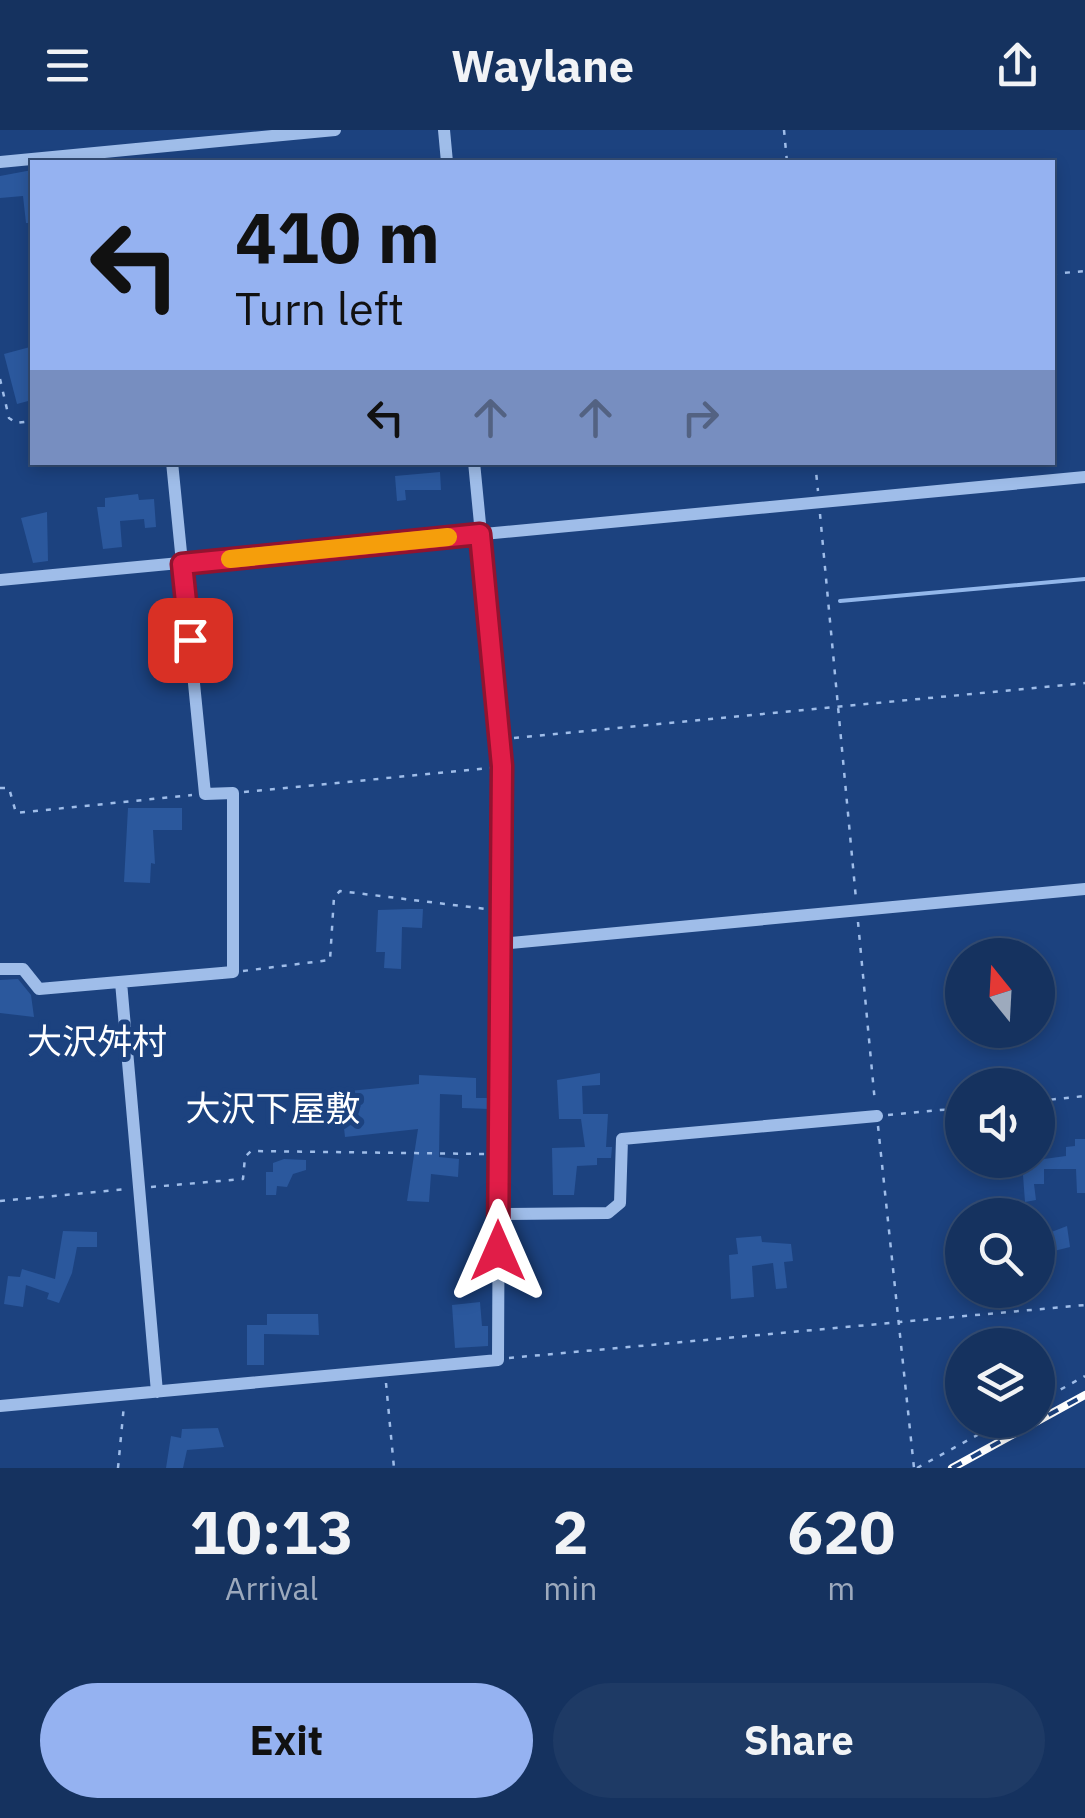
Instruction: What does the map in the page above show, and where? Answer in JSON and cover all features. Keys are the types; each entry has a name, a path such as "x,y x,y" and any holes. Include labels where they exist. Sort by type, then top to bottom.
{"street":[{"path":"48,160 143,156 335,130"},
{"path":"444,130 447,160"},
{"path":"0,162 30,161"},
{"path":"0,968 24,970 39,989 233,972 233,793 206,794 172,465"},
{"path":"0,1406 498,1360 497,911 502,766 474,465"},
{"path":"0,580 1085,477"},
{"path":"499,944 1085,890"},
{"path":"121,982 156,1392"},
{"path":"498,1214 608,1213 620,1204 622,1139 876,1116"}],"path":[{"path":"784,130 788,160"},
{"path":"1055,274 1085,271"},
{"path":"0,379 9,418 16,423 30,421"},
{"path":"816,465 876,1116 915,1468 971,1438"},
{"path":"501,740 1085,683"},
{"path":"233,793 502,766"},
{"path":"0,788 10,788 16,813 206,794"},
{"path":"233,972 330,960 334,897 340,891 497,911"},
{"path":"1055,1099 1085,1096"},
{"path":"876,1116 945,1110"},
{"path":"0,1201 242,1179 245,1157 251,1152 498,1154"},
{"path":"498,1360 1085,1304"},
{"path":"385,1371 394,1468"},
{"path":"1055,1393 1085,1376"},
{"path":"118,1468 125,1394"}],"building":[{"path":"30,170 30,223 26,223 23,196 0,198 0,176"},
{"path":"30,347 30,401 17,404 4,354"},
{"path":"440,472 441,490 405,490 406,500 397,501 395,476"},
{"path":"138,494 139,500 154,499 156,527 145,528 144,519 120,521 122,547 103,549 97,507 105,507 105,498"},
{"path":"47,512 48,561 33,563 21,518"},
{"path":"128,808 182,808 182,830 153,830 155,864 151,863 150,883 124,882"},
{"path":"423,909 422,928 402,927 401,969 384,968 385,952 376,952 378,910"},
{"path":"18,979 31,995 34,1017 0,1013 0,980"},
{"path":"600,1073 600,1085 582,1086 583,1114 608,1114 606,1147 612,1147 611,1158 597,1158 597,1165 577,1166 574,1195 553,1195 552,1148 585,1147 581,1119 559,1119 557,1080"},
{"path":"419,1075 476,1078 476,1098 489,1098 489,1109 462,1108 462,1095 440,1094 439,1157 459,1159 458,1177 431,1174 429,1202 407,1201 418,1129 345,1137 340,1092 419,1084"},
{"path":"1075,1139 1085,1139 1085,1193 1077,1193 1076,1169 1055,1169 1055,1158 1066,1156 1066,1147 1075,1146"},
{"path":"306,1160 306,1170 293,1174 287,1187 277,1186 276,1195 266,1195 266,1172 273,1172 273,1163"},
{"path":"1023,1178 1044,1178 1044,1184 1034,1184 1036,1198 1025,1198"},
{"path":"1067,1226 1070,1247 1055,1251 1055,1231"},
{"path":"63,1231 97,1232 97,1247 77,1247 72,1273 59,1303 47,1299 49,1293 26,1285 23,1307 4,1304 8,1276 20,1277 22,1269 55,1279"},
{"path":"761,1236 762,1242 791,1244 793,1261 784,1262 787,1288 776,1289 773,1263 752,1266 754,1297 731,1299 729,1255 738,1254 736,1238"},
{"path":"480,1302 482,1326 488,1326 488,1346 455,1348 452,1305"},
{"path":"267,1314 318,1314 319,1335 264,1334 264,1365 247,1365 247,1325 267,1325"},
{"path":"218,1428 224,1447 187,1450 183,1468 166,1468 171,1436 181,1438 182,1429"}],"waterway":[{"path":"840,601 1085,579"}],"railway":[{"path":"952,1468 1085,1395"}],"slow traffic":[{"path":"230,559 448,537"}],"district":[{"name":"大沢舛村","path":"97,1041"},
{"name":"大沢下屋敷","path":"273,1108"}],"route":[{"path":"190,640 182,564 480,534 502,766 497,911 498,1251"}]}
